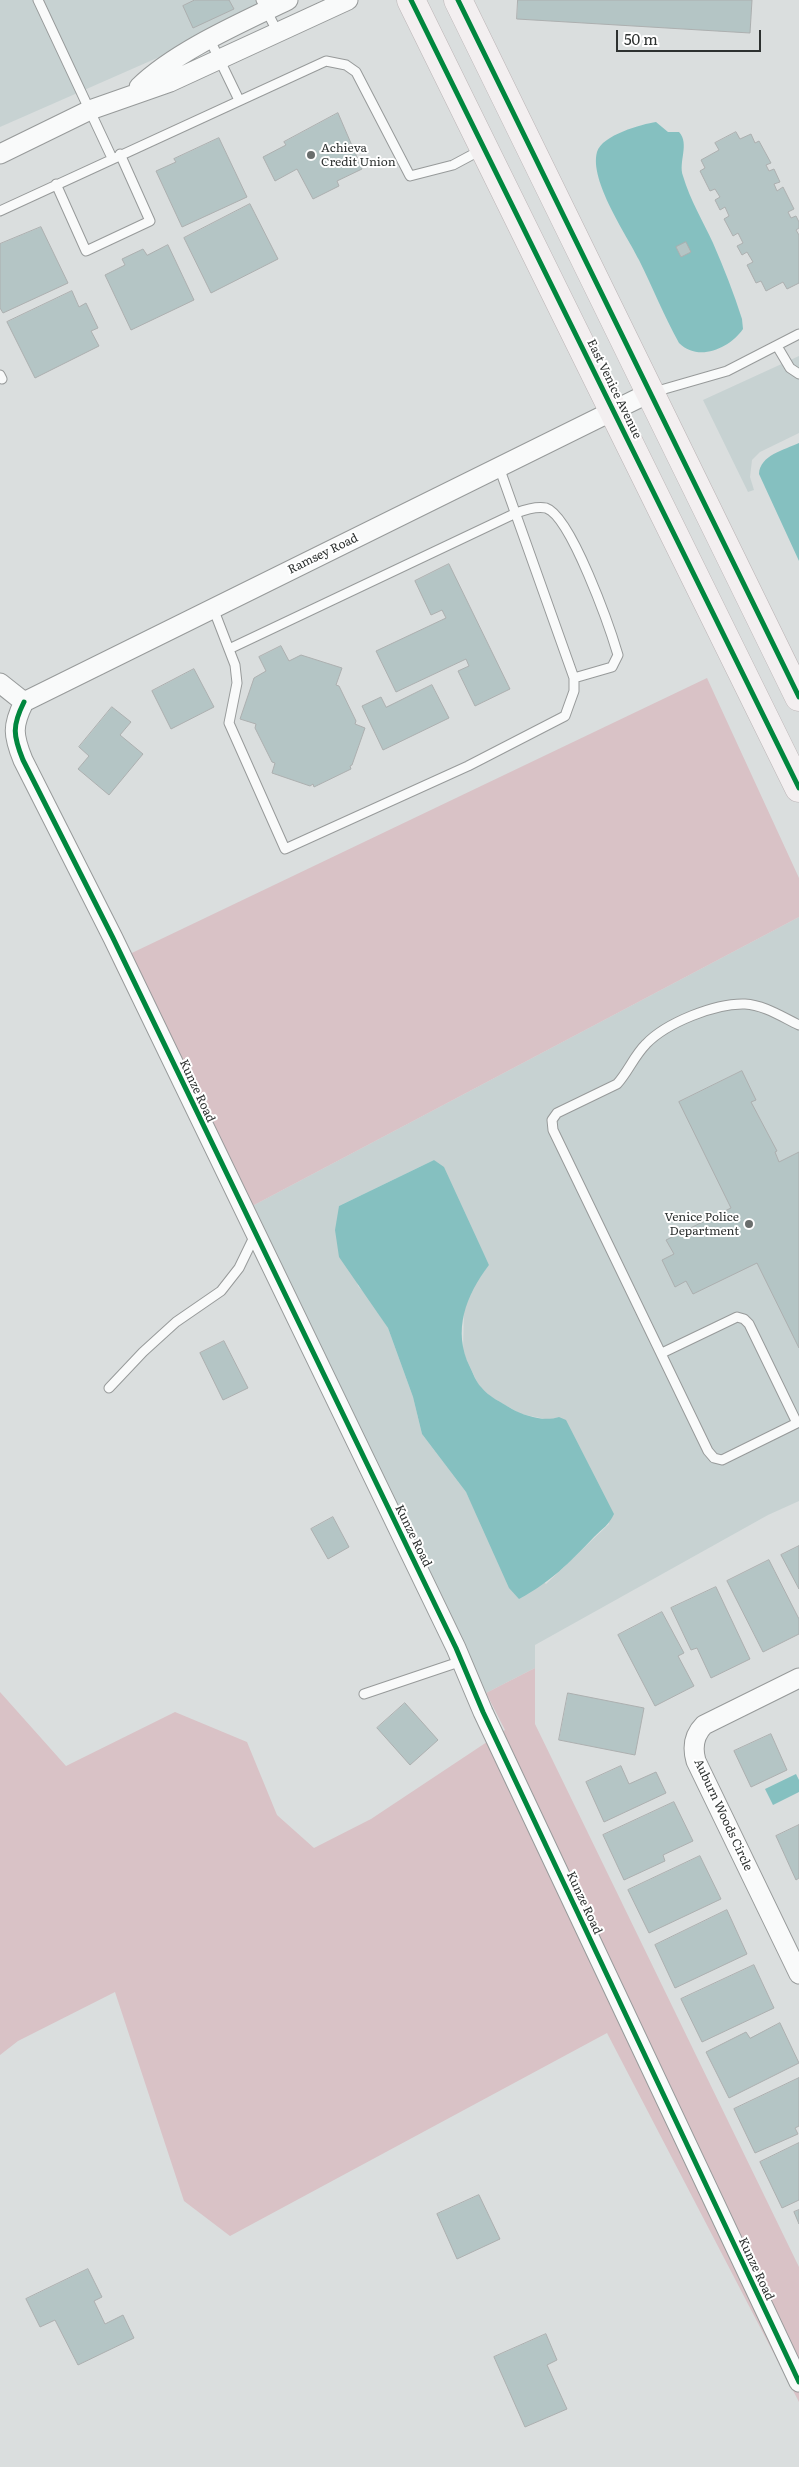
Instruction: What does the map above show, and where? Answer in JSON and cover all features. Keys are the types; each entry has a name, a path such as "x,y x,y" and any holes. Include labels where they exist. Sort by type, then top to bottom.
{"main road":[{"name":"East Venice Avenue","path":"411,0 799,788"},
{"path":"458,0 649,393 797,687"},
{"path":"754,697 799,753"}],"street":[{"path":"132,94 170,63 210,40 263,5 288,0"},
{"path":"0,154 90,110 170,82 348,0"},
{"name":"Ramsey Road","path":"24,702 649,393"},
{"path":"0,683 24,702"},
{"name":"Kunze Road","path":"24,702 15,720 15,733 23,760 113,938 462,1662 483,1712 799,2382"},
{"name":"Auburn Woods Circle","path":"799,1678 704,1725 696,1738 693,1749 696,1761 799,1974"}],"lane":[{"path":"38,0 90,110 150,221 86,250 56,184"},
{"path":"263,5 278,33"},
{"path":"210,40 239,100"},
{"path":"0,211 326,61 346,65 356,72 410,176 453,165 484,149"},
{"path":"649,393 727,371 799,334"},
{"path":"777,346 790,368 799,374"},
{"path":"214,608 235,665 237,683 228,723 285,849 468,766 565,716 574,691 574,678 499,467"},
{"path":"229,649 516,513 528,509 546,508 559,518 598,594 618,655 612,667 574,678"},
{"path":"662,1353 737,1317 744,1318 749,1324 798,1423 722,1460 714,1458 708,1451 553,1130 552,1120 557,1113 616,1084 647,1043 680,1022 704,1011 745,1004 768,1010 799,1025"},
{"path":"108,1388 176,1322 221,1291 239,1268 255,1235"},
{"path":"364,1694 462,1662"}],"shaded area":[{"path":"0,0 289,0 0,127"},
{"path":"799,356 799,433 760,452 752,460 750,477 754,490 748,492 703,400"},
{"path":"707,678 799,878 799,917 239,1213 113,962"},
{"path":"799,917 799,1501 768,1515 535,1645 535,1668 486,1693 319,1374 239,1213","holes":["434,1160 439,1166 489,1265 473,1285 464,1310 463,1352 479,1386 491,1397 521,1414 550,1420 559,1417 609,1524 546,1584 479,1518 466,1492 422,1434 413,1397 388,1328 368,1296 358,1286 339,1206"]},
{"path":"535,1668 535,1724 799,2267 799,2402 607,2033 230,2236 184,2201 115,1992 18,2041 0,2055 0,1692 66,1766 175,1712 247,1742 277,1815 314,1848 371,1819 505,1730 486,1693"}],"water":[{"path":"656,122 668,132 679,132 682,137 684,148 682,171 686,185 721,262 742,319 743,329 737,336 713,351 695,352 679,343 639,260 610,208 598,178 597,152 606,140 623,131"},
{"path":"799,443 799,561 759,474 760,467 768,458"},
{"path":"434,1160 444,1167 489,1265 468,1301 462,1327 465,1354 476,1380 488,1394 517,1412 535,1418 559,1417 566,1420 614,1514 605,1527 568,1564 541,1586 519,1599 509,1588 466,1492 422,1434 413,1397 388,1328 339,1257 335,1230 339,1206"},
{"path":"796,1774 799,1780 799,1792 773,1805 765,1789"}],"building":[{"path":"195,0 229,0 234,9 193,28 183,6"},
{"path":"518,0 752,0 750,33 517,19"},
{"name":"Achieva Credit Union","path":"338,113 362,169 337,181 339,186 313,199 297,169 275,181 263,157 286,145 284,142"},
{"path":"736,132 740,139 751,134 755,143 759,141 771,163 766,165 769,171 774,169 780,182 774,184 777,191 783,187 794,209 788,212 791,218 796,216 799,222 799,228 796,230 799,235 799,283 787,289 783,282 766,291 761,281 756,283 747,265 753,262 747,252 742,255 737,246 743,243 738,233 733,236 724,219 729,216 725,207 720,210 715,200 720,197 715,189 710,191 700,171 705,168 701,160 719,150 715,143"},
{"path":"219,138 247,197 182,227 156,171 176,162 174,159"},
{"path":"250,204 278,259 211,293 184,238"},
{"path":"41,227 68,283 3,313 0,308 0,244"},
{"path":"686,242 691,252 681,257 676,247"},
{"path":"168,245 194,300 131,330 105,275 125,265 122,259 143,249 147,255"},
{"path":"72,291 79,307 86,303 98,328 91,331 99,346 35,378 7,322"},
{"path":"449,564 510,689 475,706 458,671 469,666 466,659 396,692 376,651 446,618 442,610 431,615 415,581"},
{"path":"281,646 289,661 301,655 342,668 336,685 339,686 356,721 355,724 365,728 350,766 351,769 314,787 313,784 310,786 272,773 275,763 272,762 255,728 256,724 240,719 254,678 266,671 259,657"},
{"path":"194,669 214,707 171,729 152,691"},
{"path":"432,685 449,718 383,750 362,706 381,697 386,707"},
{"path":"112,707 131,722 120,735 143,754 109,795 78,769 89,756 79,747"},
{"name":"Venice Police Department","path":"742,1071 756,1100 751,1102 777,1151 775,1152 779,1162 799,1152 799,1348 757,1263 693,1294 686,1281 675,1287 662,1260 674,1254 666,1240 731,1208 679,1102"},
{"path":"224,1341 248,1388 223,1400 200,1353"},
{"path":"333,1517 349,1547 328,1559 311,1529"},
{"path":"799,1546 799,1589 781,1555"},
{"path":"769,1560 799,1619 799,1634 763,1652 727,1581"},
{"path":"716,1587 750,1659 711,1678 697,1648 691,1650 671,1608"},
{"path":"662,1612 684,1653 678,1656 694,1686 655,1706 618,1635"},
{"path":"568,1693 644,1708 635,1755 559,1740"},
{"path":"405,1703 438,1740 410,1765 377,1728"},
{"path":"771,1734 787,1770 751,1787 734,1751"},
{"path":"621,1766 629,1784 656,1772 666,1793 604,1822 586,1782"},
{"path":"674,1802 693,1841 663,1855 665,1861 624,1880 603,1835"},
{"path":"799,1825 799,1878 796,1880 776,1836"},
{"path":"700,1856 721,1899 649,1933 628,1890"},
{"path":"727,1910 747,1954 675,1988 655,1945"},
{"path":"754,1965 774,2008 702,2042 681,1999"},
{"path":"780,2023 799,2063 729,2098 706,2052 746,2032 750,2038"},
{"path":"799,2078 799,2126 795,2128 798,2134 755,2153 734,2109"},
{"path":"799,2143 799,2200 782,2208 760,2162"},
{"path":"479,2195 500,2239 457,2259 437,2214"},
{"path":"799,2210 799,2224 794,2212"},
{"path":"88,2269 102,2297 94,2301 105,2324 123,2315 134,2338 78,2365 55,2320 40,2327 26,2299"},
{"path":"546,2334 557,2360 547,2365 567,2409 525,2427 494,2357"}],"cycle path":[{"path":"411,0 799,788"},
{"path":"458,0 799,697"},
{"path":"24,702 17,718 15,731 17,744 23,760 113,938 456,1648 483,1712 799,2382"}],"place":[{"name":"Achieva Credit Union","path":"311,155"},
{"name":"Venice Police Department","path":"749,1224"}]}
